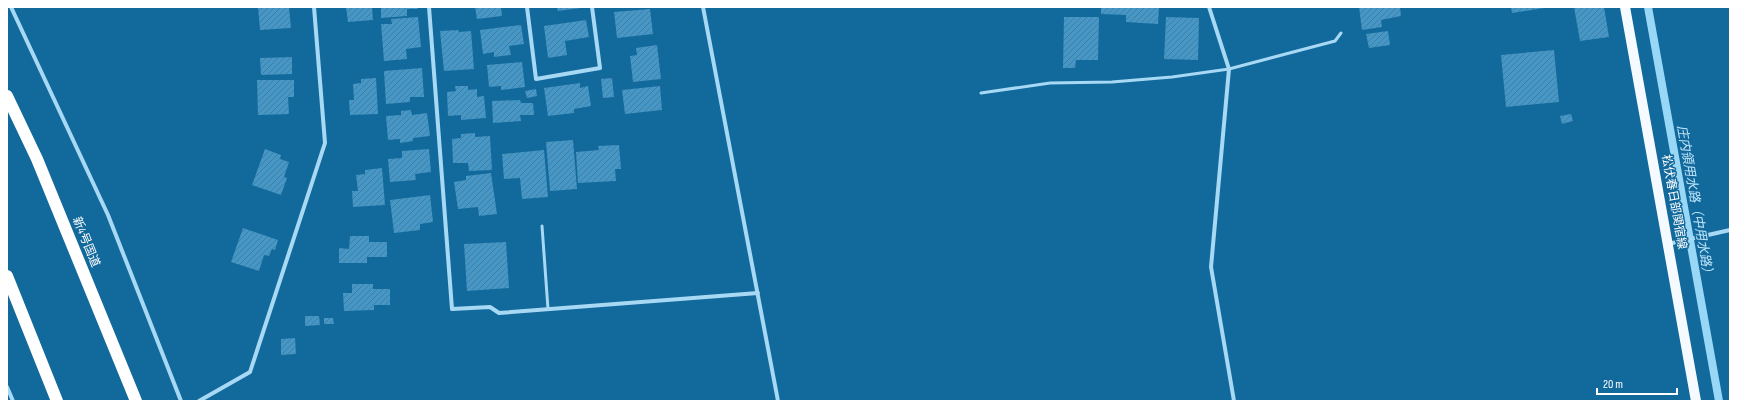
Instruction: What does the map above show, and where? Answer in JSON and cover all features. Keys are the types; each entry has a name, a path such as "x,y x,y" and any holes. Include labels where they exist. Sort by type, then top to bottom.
{"highway":[{"name":"新4号国道","path":"7,96 37,159 136,401"},
{"path":"7,276 57,401"}],"main road":[{"name":"松伏春日部関宿線","path":"1625,7 1696,401"}],"street":[{"path":"11,7 108,215 181,401"},
{"path":"199,401 250,372 325,143 314,7"},
{"path":"429,7 452,309 490,306 499,313 758,293"},
{"path":"527,7 536,79 600,68 592,7"},
{"path":"703,7 778,401"},
{"path":"1209,7 1229,69 1211,267 1234,401"},
{"path":"1668,244 1730,230"},
{"path":"7,387 13,401"}],"lane":[{"path":"981,93 1050,83 1112,82 1164,78 1229,69 1336,41 1341,33"},
{"path":"542,226 548,309"}],"building":[{"path":"258,7 289,7 291,28 260,30"},
{"path":"346,7 372,7 373,20 348,22"},
{"path":"381,7 418,7 418,9 407,9 407,16 381,18"},
{"path":"475,7 501,7 502,16 477,19"},
{"path":"557,7 581,7 581,8 558,11"},
{"path":"1101,7 1159,7 1158,24 1126,22 1126,15 1101,14"},
{"path":"1359,7 1400,7 1401,16 1381,20 1382,27 1362,30"},
{"path":"1511,7 1544,7 1544,8 1512,13"},
{"path":"1574,7 1604,7 1609,37 1580,41"},
{"path":"650,9 653,34 617,38 614,12"},
{"path":"418,17 421,47 406,49 407,59 384,61 381,24 392,24 391,19"},
{"path":"1064,17 1099,17 1098,60 1076,60 1075,68 1063,68"},
{"path":"1166,17 1199,18 1198,60 1164,59"},
{"path":"586,20 589,37 565,41 567,55 548,58 544,26"},
{"path":"521,25 524,44 509,46 511,55 494,57 494,52 483,54 480,30"},
{"path":"458,30 459,32 471,31 474,69 444,71 440,31"},
{"path":"1388,31 1390,45 1369,48 1366,34"},
{"path":"657,45 661,79 633,82 630,56 637,55 636,48"},
{"path":"1554,50 1559,102 1506,107 1501,55"},
{"path":"292,57 292,74 261,75 260,58"},
{"path":"522,62 525,87 501,90 501,86 489,87 487,65"},
{"path":"422,68 424,97 410,97 410,102 386,104 384,71"},
{"path":"376,78 378,114 350,115 349,100 354,100 353,84 361,83 361,79"},
{"path":"612,78 614,97 603,98 601,79"},
{"path":"257,80 294,80 294,97 288,97 289,114 258,115"},
{"path":"580,83 580,88 588,86 591,106 574,109 574,113 548,116 544,88"},
{"path":"455,86 468,86 468,90 477,89 477,97 484,96 486,118 461,120 461,115 448,116 447,92 456,91"},
{"path":"660,86 662,110 625,114 622,90"},
{"path":"536,89 537,96 527,98 525,91"},
{"path":"520,100 521,103 533,103 534,115 520,115 521,121 493,123 492,101"},
{"path":"411,110 412,115 427,113 430,136 413,138 413,141 400,143 400,139 388,140 386,116 401,115 401,111"},
{"path":"1571,114 1573,121 1562,124 1560,116"},
{"path":"475,133 475,137 490,136 492,170 469,171 468,163 453,163 452,139 461,138 461,134"},
{"path":"573,140 577,189 550,191 546,142"},
{"path":"619,145 621,169 615,169 616,181 578,183 576,152 599,150 598,146"},
{"path":"265,149 281,155 280,159 289,162 284,177 287,178 281,195 252,185"},
{"path":"429,149 431,172 415,174 416,180 390,182 388,159 402,158 402,151"},
{"path":"544,150 548,197 522,199 520,178 504,179 502,154"},
{"path":"382,168 385,205 353,207 352,191 358,191 356,175 365,174 365,170"},
{"path":"491,173 497,214 479,216 478,207 458,209 454,182 466,180 466,176"},
{"path":"430,195 433,222 420,224 420,230 394,233 390,200"},
{"path":"243,228 278,240 275,250 272,249 269,256 264,255 259,271 231,262"},
{"path":"350,236 369,236 369,242 387,242 387,257 367,257 367,263 339,263 339,248 349,249"},
{"path":"506,242 509,288 467,291 464,244"},
{"path":"352,284 373,284 373,289 390,289 390,305 374,305 374,310 344,311 343,293 352,293"},
{"path":"305,316 319,316 320,325 305,326"},
{"path":"324,318 333,318 334,324 324,324"},
{"path":"295,338 296,354 281,355 281,339"}],"waterway":[{"name":"庄内領用水路（中用水路）","path":"1648,7 1719,401"}]}
